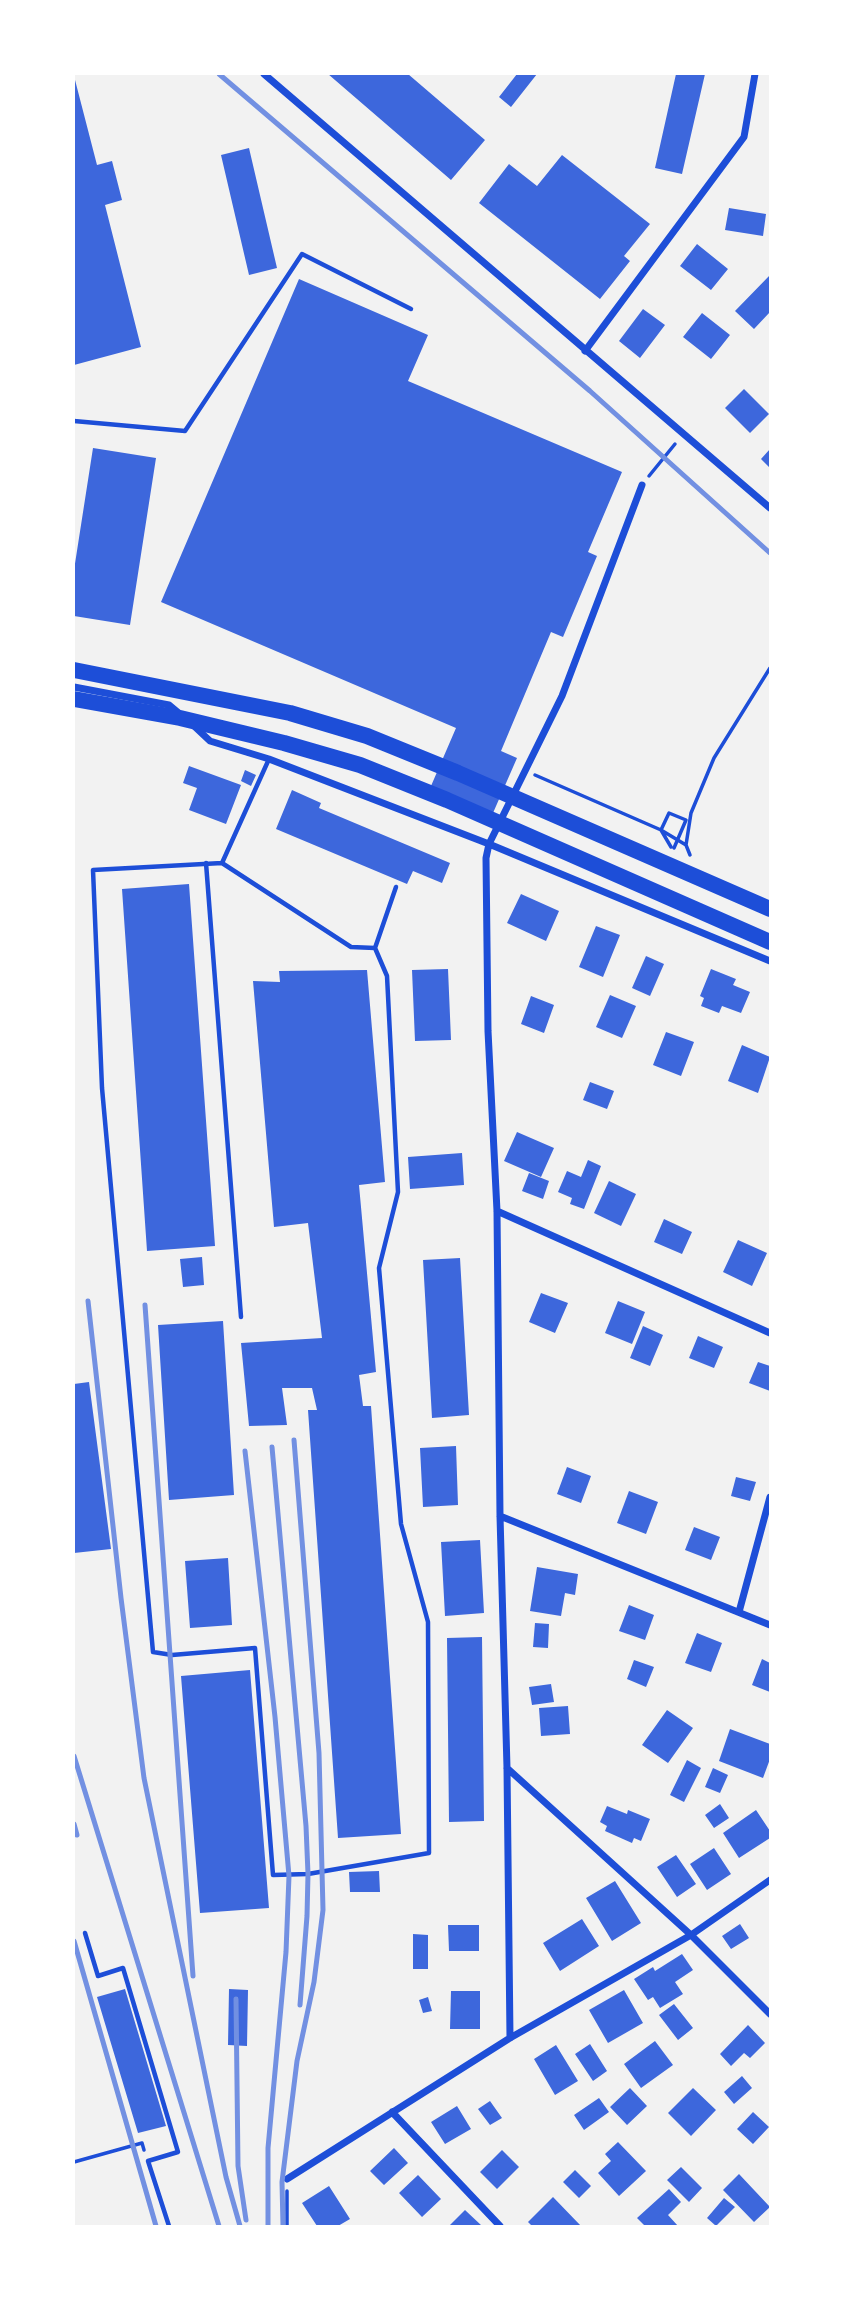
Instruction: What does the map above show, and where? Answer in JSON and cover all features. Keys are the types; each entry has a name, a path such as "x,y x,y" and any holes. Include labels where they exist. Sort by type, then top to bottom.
{"highway":[{"path":"74,670 290,713 367,736 771,909"},
{"path":"74,699 192,721 360,765 459,805 771,942"}],"street":[{"path":"264,74 771,508"},
{"path":"585,351 744,137 755,74"},
{"path":"510,2038 497,1211 488,1031 486,858 489,844 562,696 642,485"},
{"path":"74,687 169,705 210,741 269,759 489,844 771,961"},
{"path":"497,1211 771,1333"},
{"path":"739,1612 771,1497"},
{"path":"500,1516 771,1625"},
{"path":"507,1768 691,1935 771,2014"},
{"path":"287,2179 510,2038 691,1935 771,1880"},
{"path":"392,2112 500,2227"}],"lane":[{"path":"74,421 185,431 302,254 411,309"},
{"path":"222,863 269,759"},
{"path":"206,863 241,1317"},
{"path":"376,948 351,947 222,863 93,870 102,1088 153,1653 255,1648 273,1875 322,1872 429,1853 428,1622 401,1524 380,1268 398,1192 387,976 376,948 396,887"},
{"path":"85,1933 98,1976 123,1968 177,2152 148,2161 169,2227"}],"path":[{"path":"642,485 683,434"},
{"path":"686,845 691,813 714,758 771,668"},
{"path":"661,830 669,813 686,820 673,850"},
{"path":"74,2162 142,2143 148,2161"},
{"path":"287,2179 287,2227"}],"building":[{"path":"328,74 408,74 485,140 451,180"},
{"path":"517,74 537,74 511,107 499,97"},
{"path":"676,74 705,74 682,174 655,168"},
{"path":"74,76 97,165 112,161 122,200 105,205 141,347 74,365"},
{"path":"249,148 277,268 249,275 221,155"},
{"path":"562,155 650,224 624,256 630,261 600,299 479,203 509,164 537,186"},
{"path":"729,208 766,214 763,236 725,230"},
{"path":"697,244 728,269 711,290 680,266"},
{"path":"770,275 770,312 754,329 735,311"},
{"path":"299,279 428,335 408,381 622,472 588,552 597,556 563,637 551,632 501,751 517,758 493,813 431,786 456,728 161,602"},
{"path":"643,309 665,325 640,358 619,341"},
{"path":"702,313 730,335 711,359 683,337"},
{"path":"744,389 769,414 750,433 725,408"},
{"path":"93,448 156,458 130,625 74,616 74,570"},
{"path":"770,449 770,468 761,459"},
{"path":"189,766 241,785 226,824 189,810 197,788 183,783"},
{"path":"245,770 256,775 251,786 241,781"},
{"path":"292,790 321,803 319,808 450,863 442,883 413,871 407,884 276,829"},
{"path":"189,884 215,1246 147,1251 122,889"},
{"path":"521,894 559,911 546,941 507,923"},
{"path":"596,926 620,935 603,977 579,967"},
{"path":"646,956 664,964 650,996 632,988"},
{"path":"448,969 451,1040 415,1041 412,970"},
{"path":"711,969 736,979 733,985 750,992 741,1013 722,1006 719,1013 701,1006 704,998 700,996"},
{"path":"367,970 385,1182 359,1185 376,1372 359,1375 363,1406 371,1406 401,1834 338,1838 308,1410 317,1410 312,1388 282,1388 287,1425 249,1426 241,1343 322,1338 308,1223 274,1227 253,981 280,982 279,971"},
{"path":"610,995 636,1006 622,1038 596,1027"},
{"path":"531,996 554,1005 544,1033 521,1024"},
{"path":"666,1032 694,1042 681,1076 653,1065"},
{"path":"742,1045 770,1057 758,1093 728,1081"},
{"path":"590,1082 614,1091 607,1109 583,1100"},
{"path":"517,1132 554,1148 541,1177 504,1161"},
{"path":"462,1153 464,1185 410,1189 408,1157"},
{"path":"588,1160 601,1166 584,1209 570,1204 572,1198 558,1192 567,1171 581,1177"},
{"path":"529,1173 549,1181 543,1199 522,1191"},
{"path":"609,1181 636,1194 621,1226 594,1213"},
{"path":"664,1219 692,1232 682,1254 654,1242"},
{"path":"738,1240 767,1253 752,1286 723,1272"},
{"path":"202,1257 204,1285 183,1287 180,1259"},
{"path":"460,1258 469,1415 432,1418 423,1260"},
{"path":"541,1293 568,1303 555,1333 529,1322"},
{"path":"618,1301 645,1312 632,1344 605,1333"},
{"path":"223,1321 234,1495 169,1500 158,1325"},
{"path":"643,1326 663,1335 650,1366 630,1358"},
{"path":"698,1336 723,1347 714,1368 689,1358"},
{"path":"758,1362 770,1366 770,1391 749,1383"},
{"path":"89,1382 111,1549 74,1553 74,1384"},
{"path":"456,1446 458,1505 423,1507 420,1448"},
{"path":"567,1467 591,1476 581,1503 557,1494"},
{"path":"736,1477 756,1482 750,1501 731,1496"},
{"path":"629,1491 658,1502 646,1534 617,1523"},
{"path":"694,1527 720,1537 711,1560 685,1550"},
{"path":"480,1540 484,1613 445,1616 441,1542"},
{"path":"228,1558 232,1625 190,1628 185,1561"},
{"path":"537,1567 578,1574 575,1595 565,1593 561,1616 530,1611"},
{"path":"629,1605 654,1615 645,1640 619,1631"},
{"path":"535,1623 549,1624 548,1648 533,1647"},
{"path":"697,1633 722,1643 711,1672 685,1663"},
{"path":"482,1637 484,1821 449,1822 447,1638"},
{"path":"762,1659 770,1663 770,1692 752,1685"},
{"path":"634,1660 654,1667 646,1687 627,1679"},
{"path":"250,1670 269,1908 200,1913 181,1676"},
{"path":"551,1684 554,1702 532,1705 529,1687"},
{"path":"568,1706 570,1734 541,1736 539,1708"},
{"path":"667,1710 693,1728 668,1763 642,1745"},
{"path":"730,1729 770,1744 770,1759 763,1778 719,1761"},
{"path":"687,1760 701,1768 684,1802 670,1795"},
{"path":"713,1768 728,1775 720,1793 705,1787"},
{"path":"720,1804 729,1818 714,1828 705,1815"},
{"path":"607,1806 627,1814 628,1810 650,1819 641,1841 634,1838 632,1843 605,1831 607,1826 600,1822"},
{"path":"756,1810 770,1831 770,1838 739,1858 723,1833"},
{"path":"714,1848 731,1874 707,1890 690,1864"},
{"path":"676,1855 696,1884 677,1897 657,1867"},
{"path":"379,1871 380,1892 350,1892 349,1872"},
{"path":"615,1881 641,1923 612,1941 586,1898"},
{"path":"582,1919 599,1946 560,1971 543,1943"},
{"path":"740,1924 749,1938 731,1949 722,1936"},
{"path":"448,1925 479,1925 479,1951 449,1951"},
{"path":"413,1934 428,1935 428,1969 413,1969"},
{"path":"682,1954 693,1970 675,1982 683,1994 660,2008 653,1997 648,2000 634,1979 653,1967 655,1971"},
{"path":"125,1989 166,2126 138,2133 97,1997"},
{"path":"229,1989 248,1990 247,2046 228,2045"},
{"path":"624,1990 643,2023 608,2043 589,2010"},
{"path":"451,1991 480,1991 480,2029 450,2029"},
{"path":"428,1997 432,2011 423,2013 419,2000"},
{"path":"674,2004 693,2028 678,2040 659,2015"},
{"path":"748,2025 765,2043 750,2058 744,2053 731,2066 720,2054"},
{"path":"655,2041 673,2065 641,2088 624,2064"},
{"path":"590,2044 607,2071 593,2081 575,2054"},
{"path":"556,2045 578,2081 555,2095 534,2059"},
{"path":"742,2076 752,2088 734,2104 724,2092"},
{"path":"630,2088 647,2106 627,2125 610,2107"},
{"path":"693,2088 716,2110 691,2136 668,2113"},
{"path":"599,2098 609,2112 584,2130 574,2115"},
{"path":"490,2101 502,2118 490,2125 478,2109"},
{"path":"457,2106 471,2129 445,2144 431,2122"},
{"path":"753,2112 769,2127 753,2144 737,2129"},
{"path":"618,2142 646,2171 619,2196 598,2173 611,2161 605,2154"},
{"path":"394,2148 408,2163 384,2185 370,2171"},
{"path":"502,2150 519,2167 497,2189 480,2172"},
{"path":"681,2167 702,2188 689,2202 667,2180"},
{"path":"575,2170 591,2186 579,2198 563,2182"},
{"path":"739,2174 770,2207 754,2222 723,2190"},
{"path":"418,2175 441,2199 422,2217 399,2193"},
{"path":"329,2186 350,2219 338,2226 317,2226 302,2203"},
{"path":"669,2189 681,2202 668,2215 678,2226 645,2226 637,2218"},
{"path":"553,2197 581,2226 532,2226 528,2222"},
{"path":"724,2198 735,2207 716,2226 707,2218"},
{"path":"465,2210 482,2226 449,2226"}],"railway":[{"path":"219,74 590,391 770,553"},
{"path":"88,1301 144,1778 226,2177 240,2226"},
{"path":"145,1305 193,1976"},
{"path":"283,2226 282,2182 297,2061 314,1982 323,1910 319,1753 294,1440"},
{"path":"272,1447 306,1826 307,1916 300,2005"},
{"path":"245,1451 275,1717 289,1876 286,1952 268,2148 268,2226"},
{"path":"74,1756 219,2226"},
{"path":"74,1824 77,1835"},
{"path":"74,1941 156,2226"},
{"path":"236,1999 238,2166 246,2220"}]}
